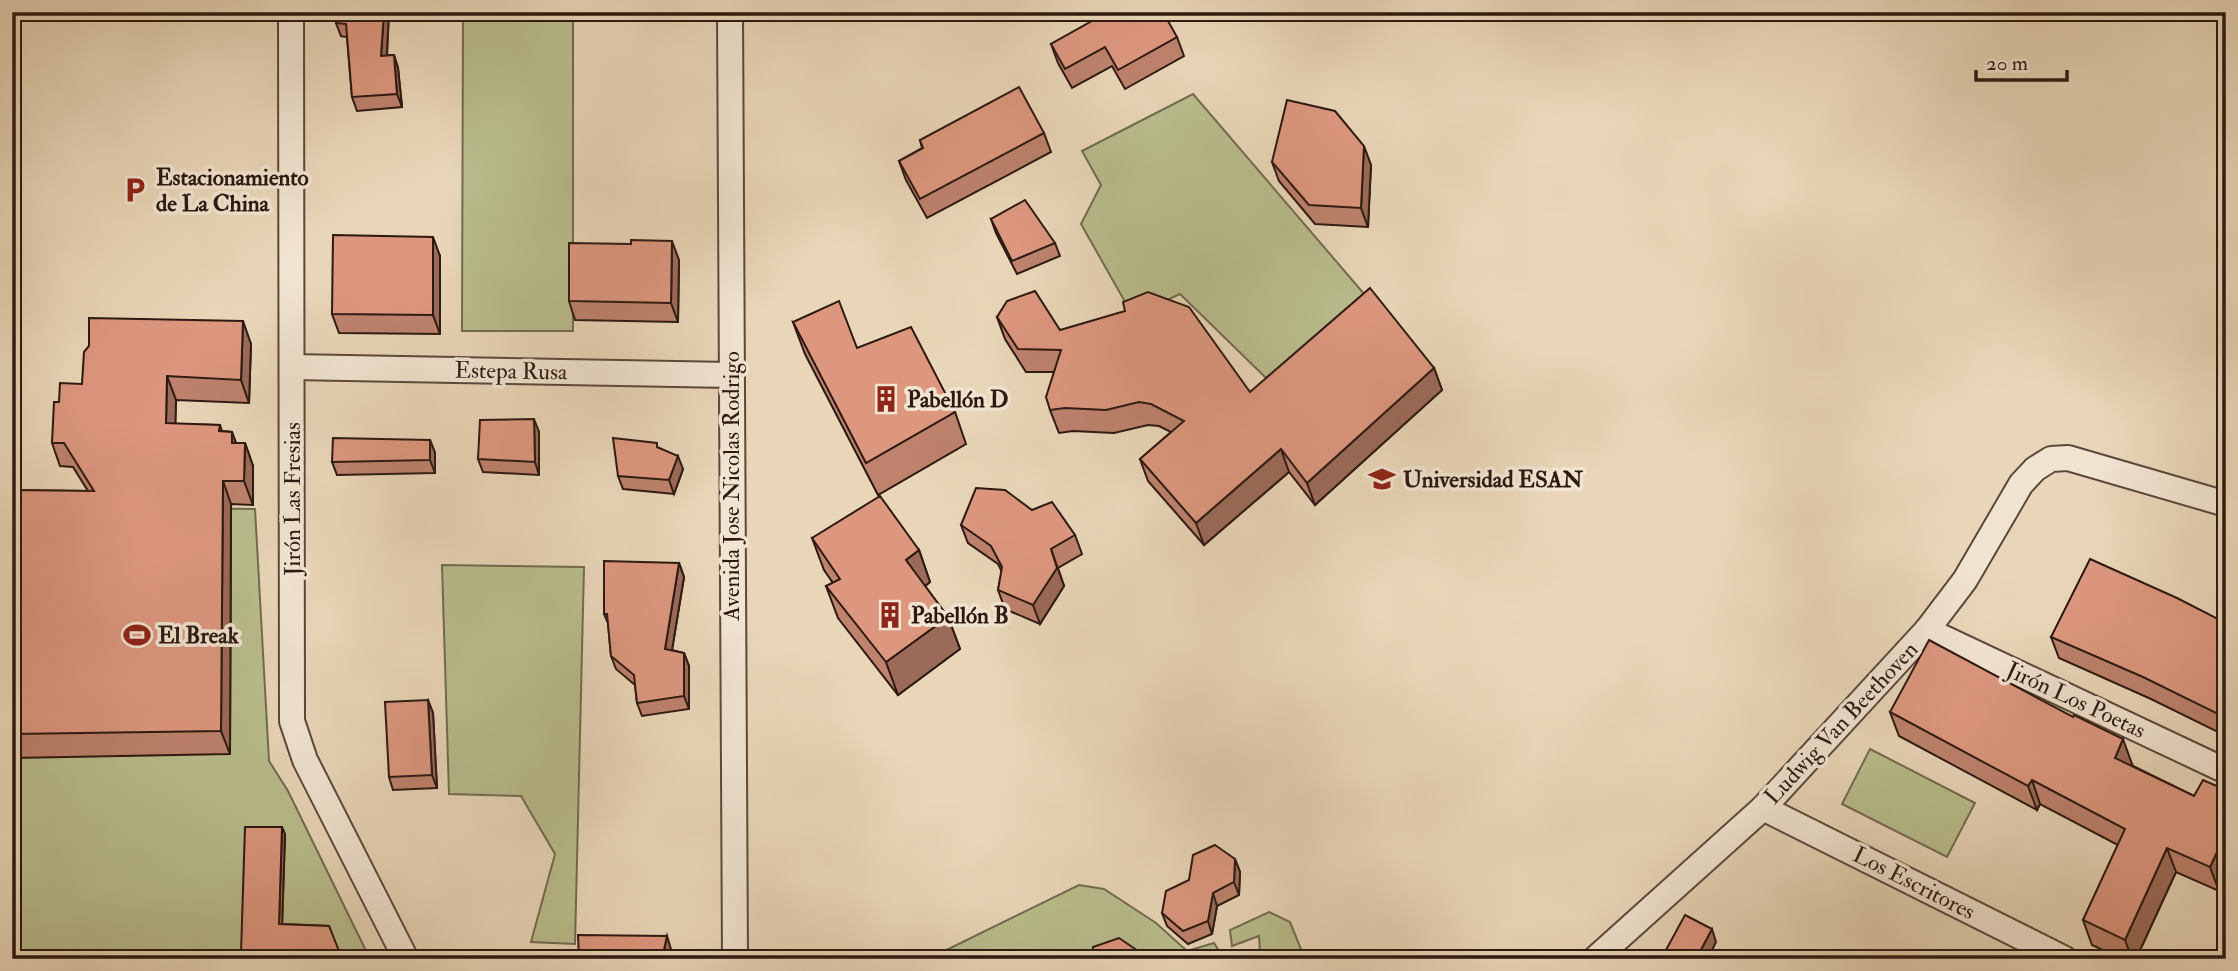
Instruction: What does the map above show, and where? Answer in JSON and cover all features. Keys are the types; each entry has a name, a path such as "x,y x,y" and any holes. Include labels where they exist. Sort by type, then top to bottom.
{"street":[{"name":"Jirón Las Fresias","path":"291,12 292,721 306,760 406,959"},
{"name":"Avenida Jose Nicolas Rodrigo","path":"730,12 735,959"},
{"name":"Estepa Rusa","path":"292,367 730,374"},
{"name":"Ludwig Van Beethoven","path":"1595,959 1763,808 1927,629 1965,580 2021,484 2035,468 2051,459 2068,458 2226,504"},
{"name":"Jirón Los Poetas","path":"1927,629 2226,771"},
{"name":"Los Escritores","path":"1763,808 2065,959"}],"green space":[{"path":"463,12 573,12 573,331 462,331"},
{"path":"1193,94 1371,302 1267,379 1180,294 1133,316 1081,224 1101,185 1082,151"},
{"name":"El Break","path":"12,506 255,509 269,761 288,791 368,959 12,959"},
{"path":"442,565 584,567 575,944 531,942 555,854 521,796 449,794"},
{"path":"1870,749 1975,803 1947,857 1842,804"},
{"path":"1079,885 1104,889 1156,923 1187,951 1214,943 1224,959 928,959"},
{"path":"1269,912 1290,922 1305,959 1253,959 1260,951 1259,936 1232,946 1230,930"}],"building":[{"path":"337,12 384,12 381,56 394,55 397,94 352,97 346,24 336,23"},
{"path":"1108,12 1163,12 1177,37 1118,70 1105,47 1065,69 1051,44"},
{"path":"1019,87 1044,133 920,199 899,161 923,148 920,140"},
{"path":"1287,100 1335,111 1364,146 1361,208 1309,205 1272,162"},
{"path":"1025,200 1055,243 1012,261 991,219"},
{"path":"333,235 433,237 433,315 332,314"},
{"path":"631,240 672,241 671,303 569,301 569,243 631,244"},
{"path":"1370,288 1434,368 1307,483 1281,449 1196,523 1140,459 1184,421 1151,404 1139,402 1106,410 1050,410 1046,397 1061,350 1018,349 997,317 1007,301 1035,291 1060,330 1125,311 1123,302 1148,292 1189,307 1250,392"},
{"name":"Pabellón D","path":"839,301 857,348 911,327 955,412 866,463 793,322"},
{"path":"89,318 243,321 241,380 167,376 166,423 220,425 219,431 232,432 232,443 245,443 244,481 223,481 221,731 12,734 12,490 94,491 64,443 52,443 54,402 59,402 60,383 82,384 84,352 89,346"},
{"path":"534,419 535,462 478,459 480,420"},
{"path":"333,438 430,440 430,460 332,462"},
{"path":"613,438 657,443 657,447 678,456 669,480 618,476"},
{"path":"976,488 1005,490 1032,510 1052,502 1075,535 1051,549 1057,568 1033,605 998,590 1002,567 991,546 961,525"},
{"name":"Pabellón B","path":"880,496 919,550 906,560 948,617 886,662 826,586 840,579 812,538"},
{"path":"2090,559 2226,623 2226,703 2220,715 2143,677 2051,637"},
{"path":"604,561 679,563 665,649 684,653 684,696 637,703 634,675 611,656 607,614 604,614"},
{"path":"1929,640 2073,717 2074,715 2123,739 2115,758 2194,796 2203,780 2226,790 2226,833 2210,867 2167,848 2125,940 2083,920 2125,829 2032,780 2028,786 1890,712"},
{"path":"428,700 432,775 389,777 385,702"},
{"path":"245,827 282,827 279,924 329,926 341,956 241,953"},
{"path":"1215,845 1235,859 1234,882 1213,893 1208,921 1183,931 1162,913 1166,891 1189,880 1193,855"},
{"path":"1685,915 1712,929 1696,959 1661,959"},
{"path":"578,935 667,936 662,959 579,959"},
{"path":"1119,938 1141,953 1141,959 1092,959 1093,947"}],"place":[{"name":"Estacionamiento de La China","path":"135,190"},
{"name":"Pabellón D","path":"886,399"},
{"name":"Universidad ESAN","path":"1382,479"},
{"name":"Pabellón B","path":"890,615"},
{"name":"El Break","path":"137,635"}]}
